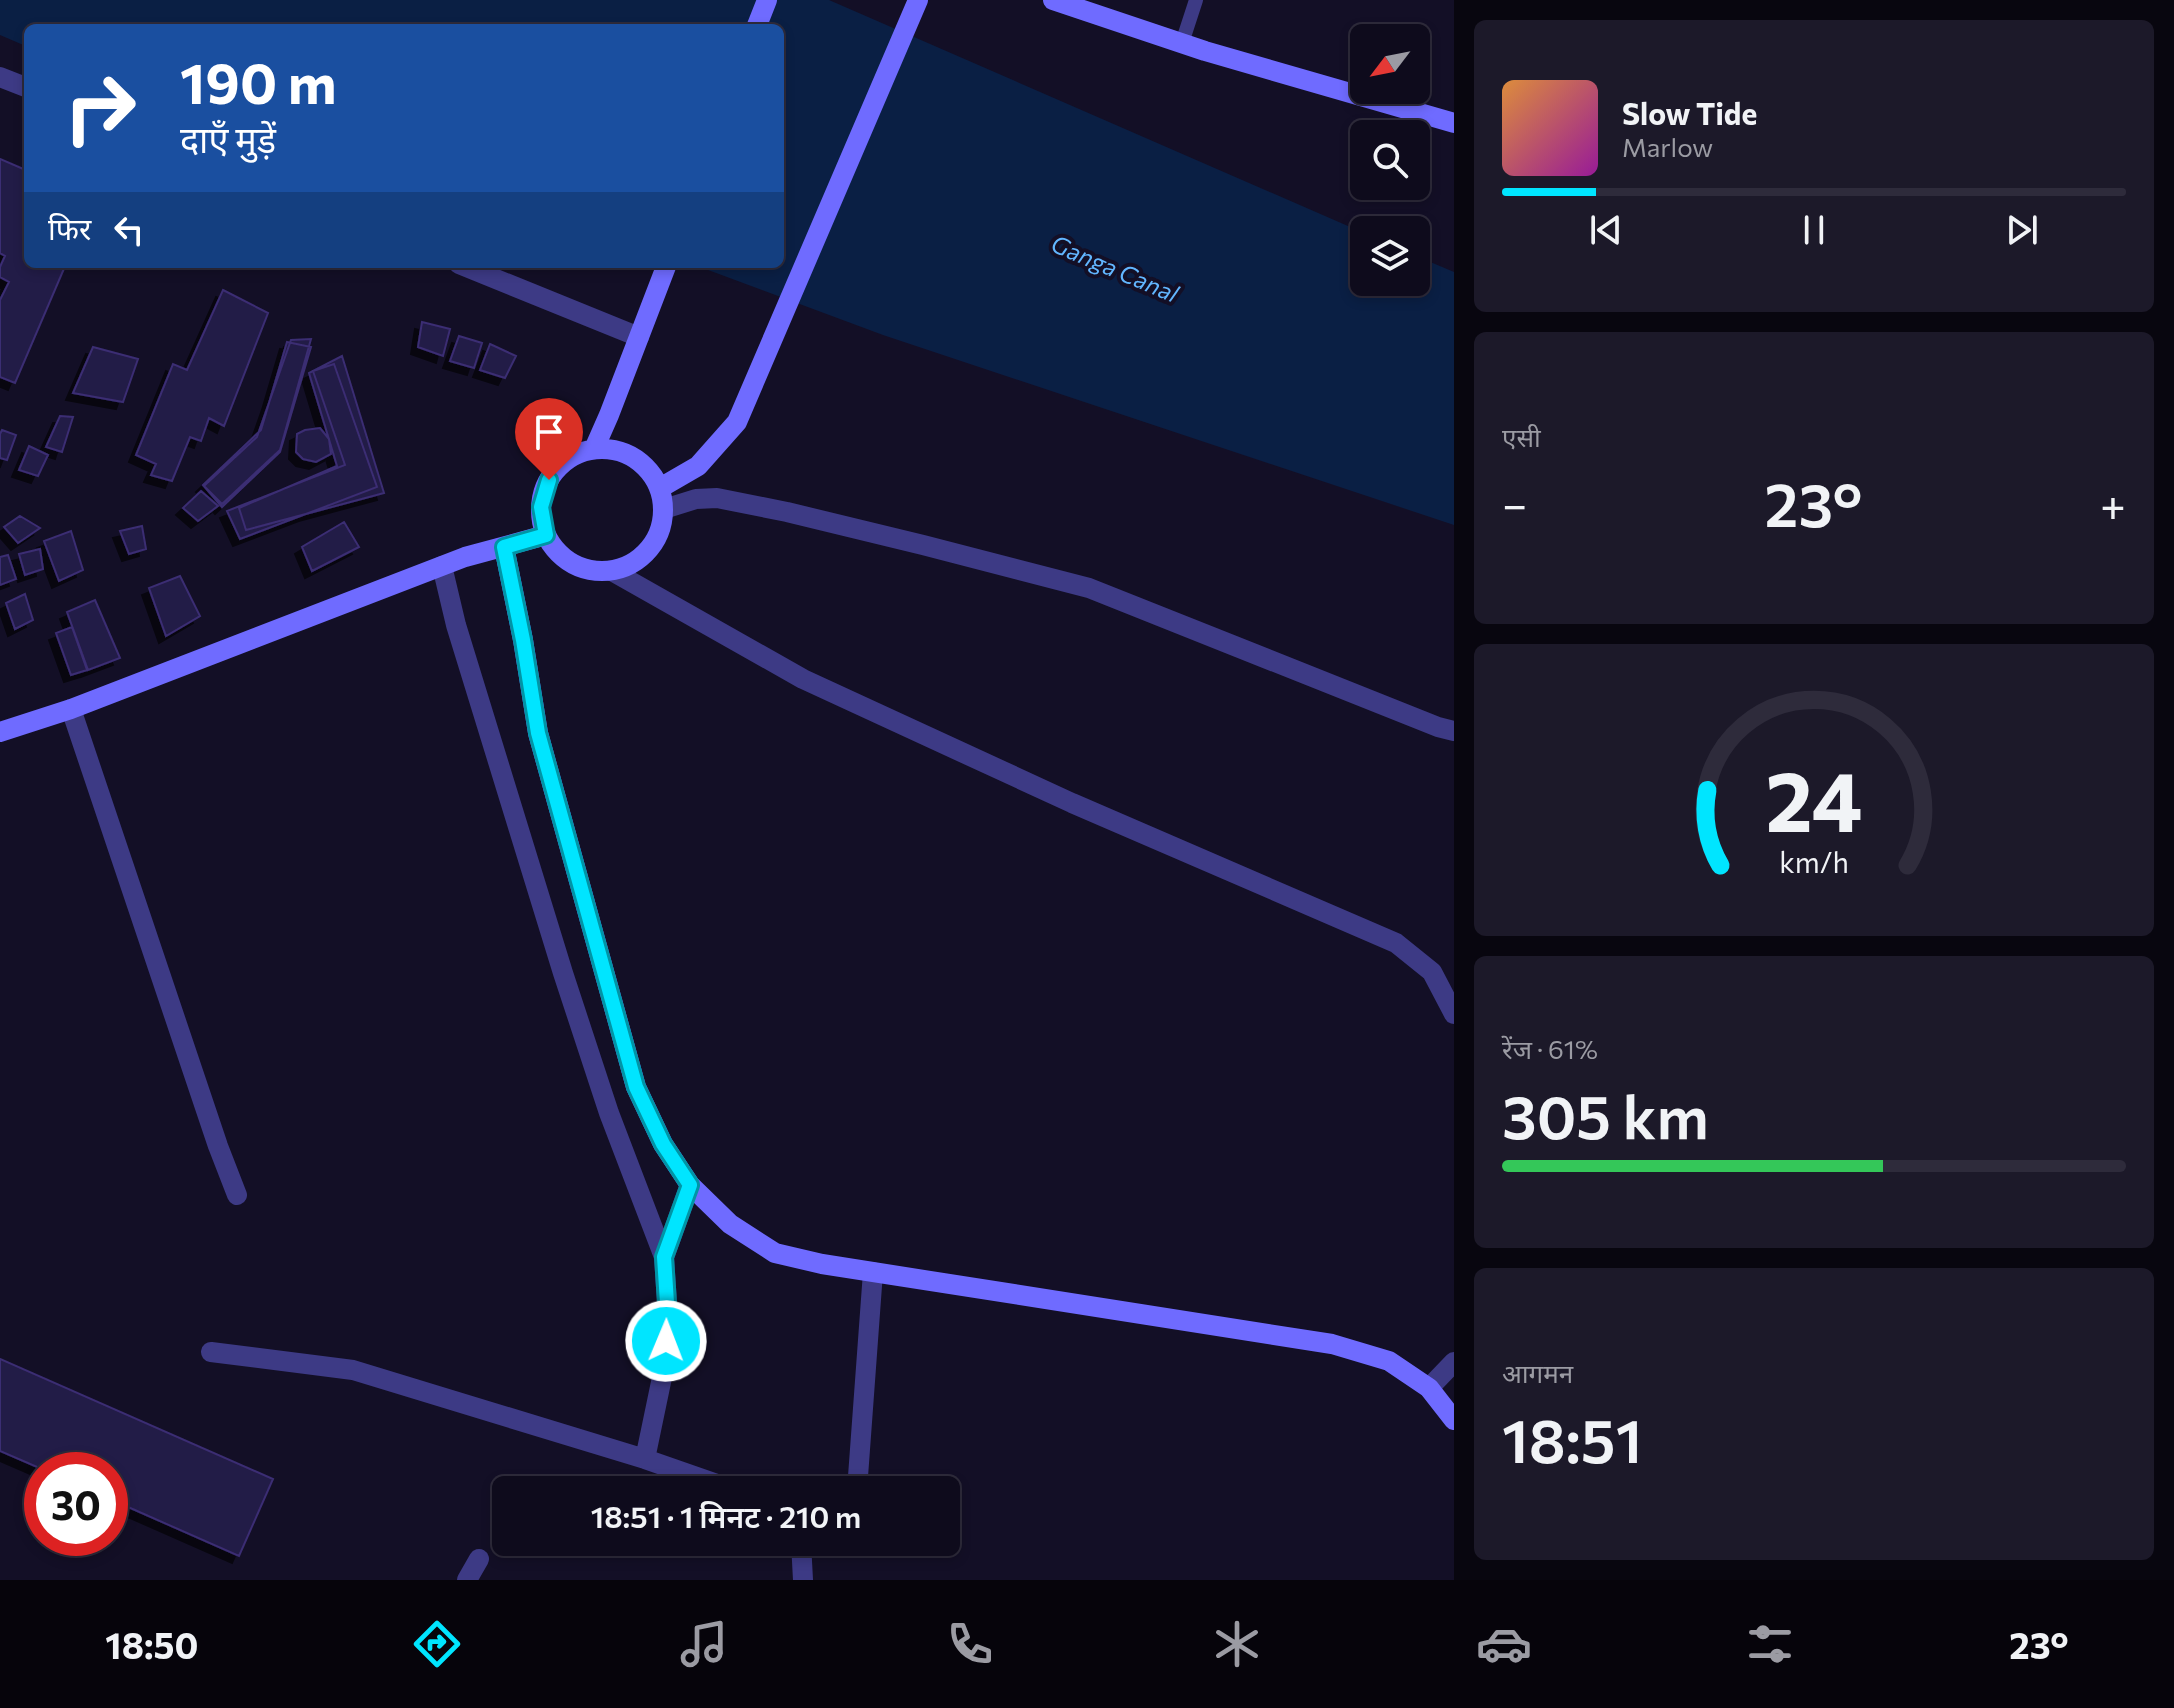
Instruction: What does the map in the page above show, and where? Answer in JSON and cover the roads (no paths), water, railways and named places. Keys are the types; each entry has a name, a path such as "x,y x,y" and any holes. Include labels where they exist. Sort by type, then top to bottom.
{"street":[{"path":"758,24 767,0"},
{"path":"660,488 698,466 737,422 918,0"},
{"path":"1053,0 1182,43 1454,123"},
{"path":"0,77 24,86"},
{"path":"469,268 639,337"},
{"path":"594,449 665,268"},
{"path":"612,571 638,560 658,538 664,509 660,488 645,466 621,452 594,449 568,459 549,480 541,507 546,535 562,557 585,569 612,571 803,679 1072,803 1396,943 1432,972 1454,1014"},
{"path":"664,509 696,499 717,498 787,512 1089,588 1454,731"},
{"path":"0,732 71,709 465,557 546,535"},
{"path":"504,547 538,733 636,1087 663,1144 690,1185 730,1224 775,1253 822,1264 1332,1344 1389,1361 1429,1388 1454,1420"},
{"path":"442,566 456,625 563,973 609,1113 664,1257 668,1318 665,1363 645,1459"},
{"path":"71,709 237,1195"},
{"path":"664,1257 690,1185"},
{"path":"858,1476 873,1272"},
{"path":"211,1352 353,1370 694,1476"},
{"path":"1429,1388 1454,1362"},
{"path":"802,1556 803,1580"},
{"path":"467,1580 479,1559"}],"lane":[{"path":"1182,43 1196,0"}],"water":[{"name":"Ganga Canal","path":"0,0 829,0 1350,227 1350,296 1430,296 1430,262 1454,272 1454,525 883,335 703,268 784,268 784,24 24,24 24,45 0,35"}]}
